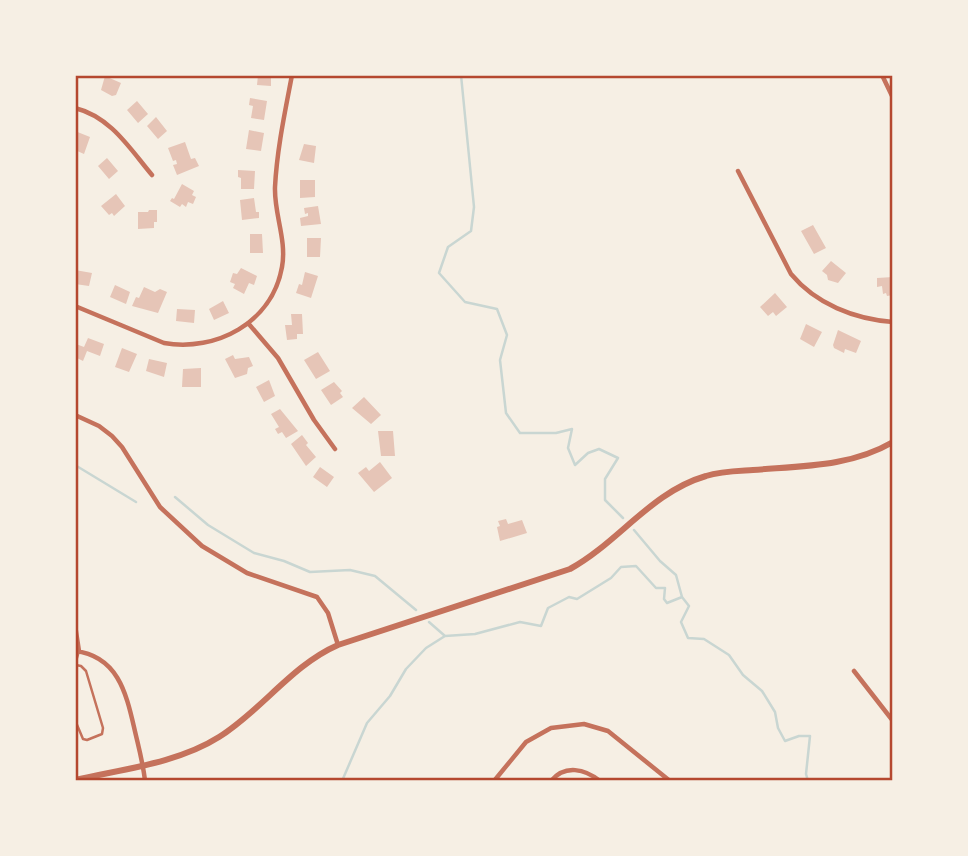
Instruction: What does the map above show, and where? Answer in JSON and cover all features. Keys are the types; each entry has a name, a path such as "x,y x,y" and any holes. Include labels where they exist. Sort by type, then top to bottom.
{"street":[{"path":"75,306 164,343 180,345 194,346 214,341 248,323 268,301 282,268 280,221 275,192 292,75"},
{"path":"882,75 893,98"},
{"path":"75,108 92,113 117,132 152,175"},
{"path":"738,172 791,274 801,286 830,305 876,320 893,322"},
{"path":"248,323 278,358 314,421 335,449"},
{"path":"75,415 113,436 160,507 202,546 247,573 317,597 328,613 338,645"},
{"path":"75,780 197,749 220,736 311,660 338,645 570,569 590,557 655,501 705,475 836,463 863,457 893,442"},
{"path":"75,625 77,651 99,659 112,668 121,682 145,781"},
{"path":"854,671 893,721"},
{"path":"494,781 526,742 551,728 584,724 608,731 670,781"},
{"path":"551,781 556,775 571,769 588,771 600,781"}],"lane":[{"path":"75,720 83,739 88,740 102,734 103,728 86,671 75,665 77,651"}],"building":[{"path":"258,75 271,75 271,86 257,85"},
{"path":"105,76 121,83 116,95 112,96 101,90"},
{"path":"250,98 267,101 264,120 251,118 253,106 249,105"},
{"path":"137,101 148,114 138,123 127,110"},
{"path":"156,117 167,131 158,139 147,126"},
{"path":"249,130 264,133 261,151 246,149"},
{"path":"75,131 90,137 84,154 75,150"},
{"path":"185,142 191,159 195,158 199,166 177,175 173,165 177,164 176,160 173,161 168,148"},
{"path":"304,144 316,146 314,163 299,160"},
{"path":"107,158 118,171 109,179 98,166"},
{"path":"238,170 255,171 254,189 241,189"},
{"path":"300,180 315,180 315,197 300,198"},
{"path":"182,184 194,191 192,195 196,197 193,204 188,202 186,207 182,204 180,207 170,201 174,199"},
{"path":"116,194 125,206 114,216 112,213 109,215 101,206"},
{"path":"254,198 259,218 242,220 240,200"},
{"path":"318,206 321,224 301,226 300,218 308,216 304,208"},
{"path":"157,210 154,228 138,229 138,212"},
{"path":"813,225 826,248 814,254 801,231"},
{"path":"250,234 262,234 263,253 250,253"},
{"path":"307,238 321,238 320,257 307,257"},
{"path":"831,261 846,273 838,283 828,280 822,271"},
{"path":"241,268 257,276 254,285 249,283 244,294 233,288 235,284 230,282 233,273 237,274"},
{"path":"75,270 92,273 89,286 75,284"},
{"path":"305,272 318,276 311,298 296,293 299,284 302,285"},
{"path":"893,277 893,295 887,296 886,293 883,294 882,286 877,287 877,278"},
{"path":"115,285 130,292 126,304 110,297"},
{"path":"144,287 155,292 160,289 167,292 158,313 132,306"},
{"path":"775,293 787,307 776,316 773,312 768,316 760,307"},
{"path":"223,301 229,313 214,320 209,309"},
{"path":"177,309 195,310 194,323 176,321"},
{"path":"291,314 302,314 303,334 297,334 297,339 287,340 285,325 292,325"},
{"path":"806,324 822,332 814,347 800,339"},
{"path":"838,330 861,341 856,353 845,349 844,353 834,348"},
{"path":"88,338 104,344 100,356 87,351 83,361 75,357 76,344 84,347"},
{"path":"122,348 137,354 129,372 115,367"},
{"path":"318,352 330,371 316,379 304,360"},
{"path":"233,355 235,359 249,357 253,366 248,368 247,374 235,378 225,359"},
{"path":"149,359 167,363 164,377 146,371"},
{"path":"201,368 201,387 182,387 183,369"},
{"path":"269,380 275,396 264,402 256,387"},
{"path":"334,382 342,391 340,393 343,397 331,405 321,390"},
{"path":"364,397 381,415 371,424 352,408"},
{"path":"280,409 298,431 286,438 282,432 278,434 275,429 279,427 271,414"},
{"path":"378,431 393,431 395,456 381,456"},
{"path":"302,435 316,457 306,466 291,444"},
{"path":"380,462 392,478 374,492 358,473 366,467 369,471"},
{"path":"320,467 334,477 327,487 313,477"},
{"path":"506,519 508,524 522,520 527,533 500,541 498,521"}],"waterway":[{"path":"461,75 474,207 471,231 448,247 439,273 465,302 497,309 507,335 500,360 506,413 520,433 556,433 572,429 568,448 575,465 588,453 599,449 618,458 605,479 605,500 623,518"},
{"path":"75,465 136,502"},
{"path":"175,497 208,525 254,553 310,572 350,570 375,576 416,610"},
{"path":"634,530 660,561 676,575 682,597 689,606 681,622 688,638 704,639 729,655 743,675 762,691 775,712 778,728 785,741 799,736 810,736 806,774 808,781"},
{"path":"342,781 367,723 390,696 406,669 426,648 445,636 475,634 520,622 541,626 548,608 569,597 577,599 611,578 621,567 636,566 656,588 665,588 664,599 667,603 682,597"},
{"path":"429,622 445,636"}]}
